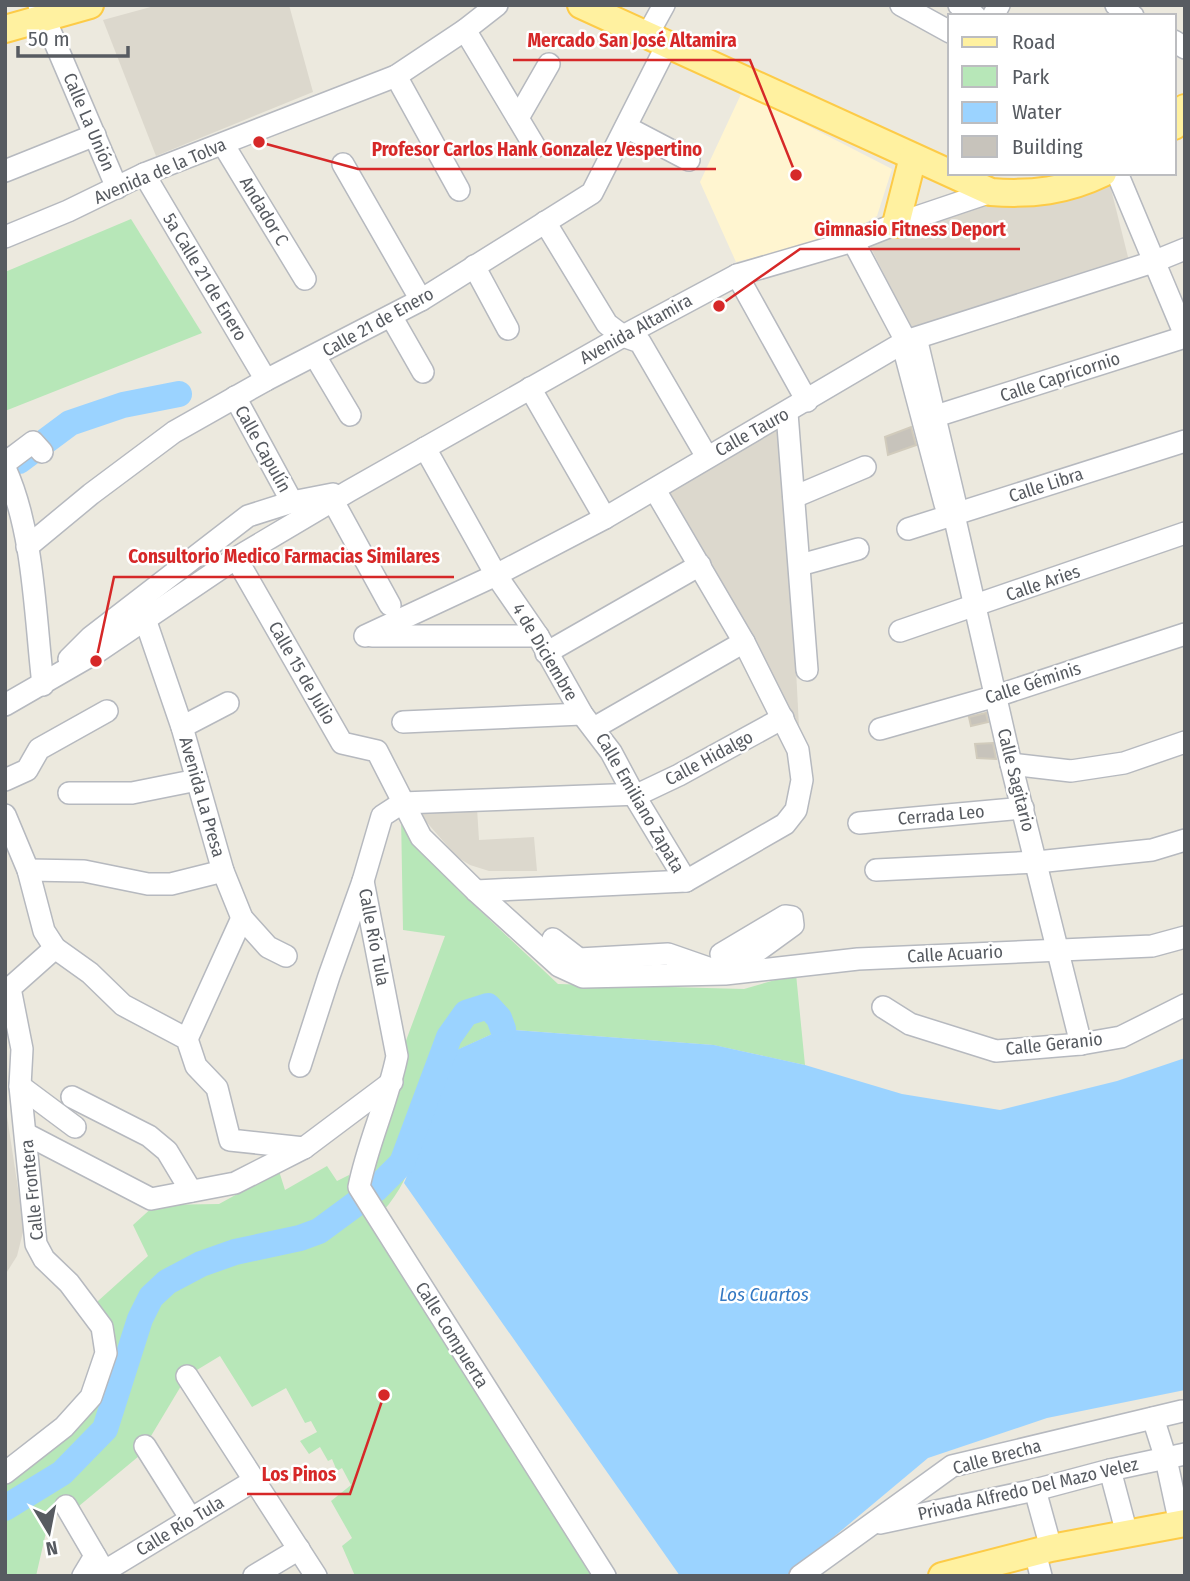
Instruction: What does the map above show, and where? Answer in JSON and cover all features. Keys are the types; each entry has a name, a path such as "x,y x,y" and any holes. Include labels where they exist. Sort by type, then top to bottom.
{"main road":[{"path":"5,29 41,11 90,5"},
{"path":"581,5 948,173"},
{"path":"895,224 913,157"},
{"path":"953,175 991,192"},
{"name":"Avenida Altamira","path":"991,192 1023,194 1054,191 1099,175"},
{"path":"946,1575 1042,1559 1182,1519"}],"street":[{"name":"Avenida de la Tolva","path":"5,237 144,174 396,76 497,5"},
{"name":"Calle 21 de Enero","path":"27,547 174,432 265,380 421,300 592,193 626,127 658,38 664,5"},
{"path":"901,5 948,31"},
{"name":"Calle La Unión","path":"41,11 117,188"},
{"path":"465,30 535,147"},
{"path":"518,118 549,64"},
{"path":"396,76 459,190"},
{"path":"626,127 689,160"},
{"path":"5,171 95,135"},
{"name":"Andador C","path":"223,144 305,279"},
{"path":"343,164 421,300"},
{"name":"5a Calle 21 de Enero","path":"144,174 265,380"},
{"path":"1118,175 1185,336"},
{"name":"Avenida Altamira","path":"5,705 43,685 236,558 341,496 623,336 737,275 853,240 991,192"},
{"path":"545,222 607,324 623,336 640,342 707,457"},
{"path":"853,240 906,341"},
{"name":"Calle Tauro","path":"542,645 365,636 496,575 605,518 906,341 1153,262 1185,249"},
{"path":"474,266 508,329"},
{"path":"737,275 807,401"},
{"path":"391,316 423,372"},
{"name":"Calle Capricornio","path":"937,422 1185,336"},
{"name":"Calle Sagitario","path":"954,515 945,504 905,353 906,341 918,346 937,422 955,502 954,515 1011,764 1081,1044"},
{"name":"Calle Capricornio","path":"937,422 1185,348"},
{"path":"315,356 350,415"},
{"path":"530,388 605,518"},
{"name":"Calle Capulín","path":"235,397 292,502"},
{"path":"787,413 807,670"},
{"name":"Calle Libra","path":"908,529 1185,441"},
{"path":"37,447 7,472 27,547 43,685"},
{"name":"4 de Diciembre","path":"425,448 496,575 588,721"},
{"path":"794,497 865,467"},
{"path":"476,891 686,881 785,824 796,810 802,780 798,750 744,642 655,490"},
{"path":"341,496 390,605"},
{"name":"Avenida Altamira","path":"43,685 91,637 248,516 292,502 341,496"},
{"name":"Calle Aries","path":"900,631 1185,533"},
{"path":"800,565 858,549"},
{"name":"Calle 15 de Julio","path":"236,558 342,743 377,751 402,803"},
{"path":"542,645 700,565"},
{"name":"Avenida La Presa","path":"145,619 182,727 223,871 242,918 268,947 286,956"},
{"name":"Calle Géminis","path":"880,729 996,696 1185,634"},
{"name":"Calle Emiliano Zapata","path":"686,881 611,752 588,721 744,642"},
{"path":"182,727 228,703"},
{"path":"5,780 27,770 39,749 107,711"},
{"name":"Calle Hidalgo","path":"634,795 679,775 783,718"},
{"path":"403,723 588,721"},
{"path":"1011,764 1071,771 1124,763 1185,742"},
{"path":"69,793 132,793 197,780"},
{"path":"402,803 634,795"},
{"name":"Calle Río Tula","path":"392,1082 397,1056 363,881 382,816 402,803"},
{"name":"Calle Acuario","path":"402,803 421,837 476,891 559,966 583,977 723,964 1152,946 1185,937"},
{"name":"Cerrada Leo","path":"859,822 1023,808"},
{"path":"5,815 28,870 44,931 55,948 90,973 122,1005 187,1040 196,1066 218,1088 230,1140 304,1148"},
{"path":"876,870 1037,862 1152,850 1185,841"},
{"path":"28,870 84,871 148,884 171,884 223,871"},
{"path":"300,1066 363,881"},
{"path":"187,1040 242,918"},
{"path":"553,939 579,960 668,954 723,964"},
{"name":"Calle Frontera","path":"5,1473 64,1427 91,1397 106,1353 102,1327 69,1283 44,1259 36,1244 20,1086 22,1048 10,988 55,948"},
{"name":"Calle Geranio","path":"883,1007 910,1024 996,1051 1081,1044 1121,1037 1185,1005"},
{"path":"26,1134 151,1199 235,1183 304,1148 392,1082"},
{"name":"Calle Compuerta","path":"392,1082 363,1167 359,1187 605,1576"},
{"path":"20,1086 75,1127"},
{"path":"72,1097 149,1136 167,1151 191,1191"},
{"path":"187,1376 316,1576"},
{"name":"Calle Brecha","path":"800,1576 952,1466 1182,1411"},
{"path":"1153,1418 1175,1456 1182,1519"},
{"path":"145,1446 191,1519"},
{"name":"Privada Alfredo Del Mazo Velez","path":"872,1524 1035,1490 1175,1456"},
{"path":"1110,1470 1127,1534"},
{"name":"Calle Río Tula","path":"82,1576 102,1568 191,1519 255,1480"},
{"path":"1035,1490 1042,1559"},
{"path":"66,1507 102,1568"},
{"path":"254,1576 299,1549"}],"shaded area":[{"path":"158,5 289,5 313,92 156,156 103,20"},
{"path":"742,92 892,169 877,216 847,234 736,262 700,182"},
{"path":"1109,181 1130,265 915,336 869,244 995,202"},
{"path":"783,420 799,727 664,491"},
{"path":"477,808 479,840 534,837 537,871 489,871 470,865 457,857 423,818 423,812"},
{"path":"5,1103 24,1228 17,1256 5,1275"}],"green space":[{"path":"131,219 202,333 5,411 5,272"},
{"path":"401,814 420,846 458,890 558,984 744,989 796,974 805,1065 713,1045 503,1029 449,1054 404,1181 383,1211 369,1224 597,1576 355,1576 342,1546 352,1538 331,1501 351,1485 342,1468 337,1471 332,1459 328,1461 320,1447 309,1454 300,1441 317,1432 311,1421 305,1423 286,1388 252,1407 220,1356 187,1376 139,1456 79,1506 60,1506 50,1515 36,1576 5,1576 5,1481 96,1404 98,1301 148,1256 133,1225 155,1205 219,1204 279,1171 285,1190 327,1166 337,1181 349,1175 355,1190 445,936 403,930"}],"water":[{"name":"Los Cuartos","path":"503,1029 714,1045 805,1065 902,1094 1000,1110 1117,1081 1185,1058 1185,1390 1047,1418 928,1458 787,1576 680,1576 404,1183 448,1054"}],"building":[{"path":"911,427 916,445 888,455 885,437"},
{"path":"986,713 988,722 971,726 969,717"},
{"path":"993,743 996,759 977,758 975,744"}],"waterway":[{"path":"19,461 70,423 123,405 179,394"},
{"path":"5,1508 62,1473 105,1429 140,1319 151,1297 167,1282 201,1264 235,1252 300,1238 319,1231 376,1189 402,1163 449,1037 466,1013 488,1006 499,1018 503,1029"}],"place":[{"name":"Profesor Carlos Hank Gonzalez Vespertino","path":"259,142"},
{"name":"Mercado San José Altamira","path":"796,175"},
{"name":"Gimnasio Fitness Deport","path":"719,306"},
{"name":"Consultorio Medico Farmacias Similares","path":"96,661"},
{"name":"Los Pinos","path":"384,1395"}]}
